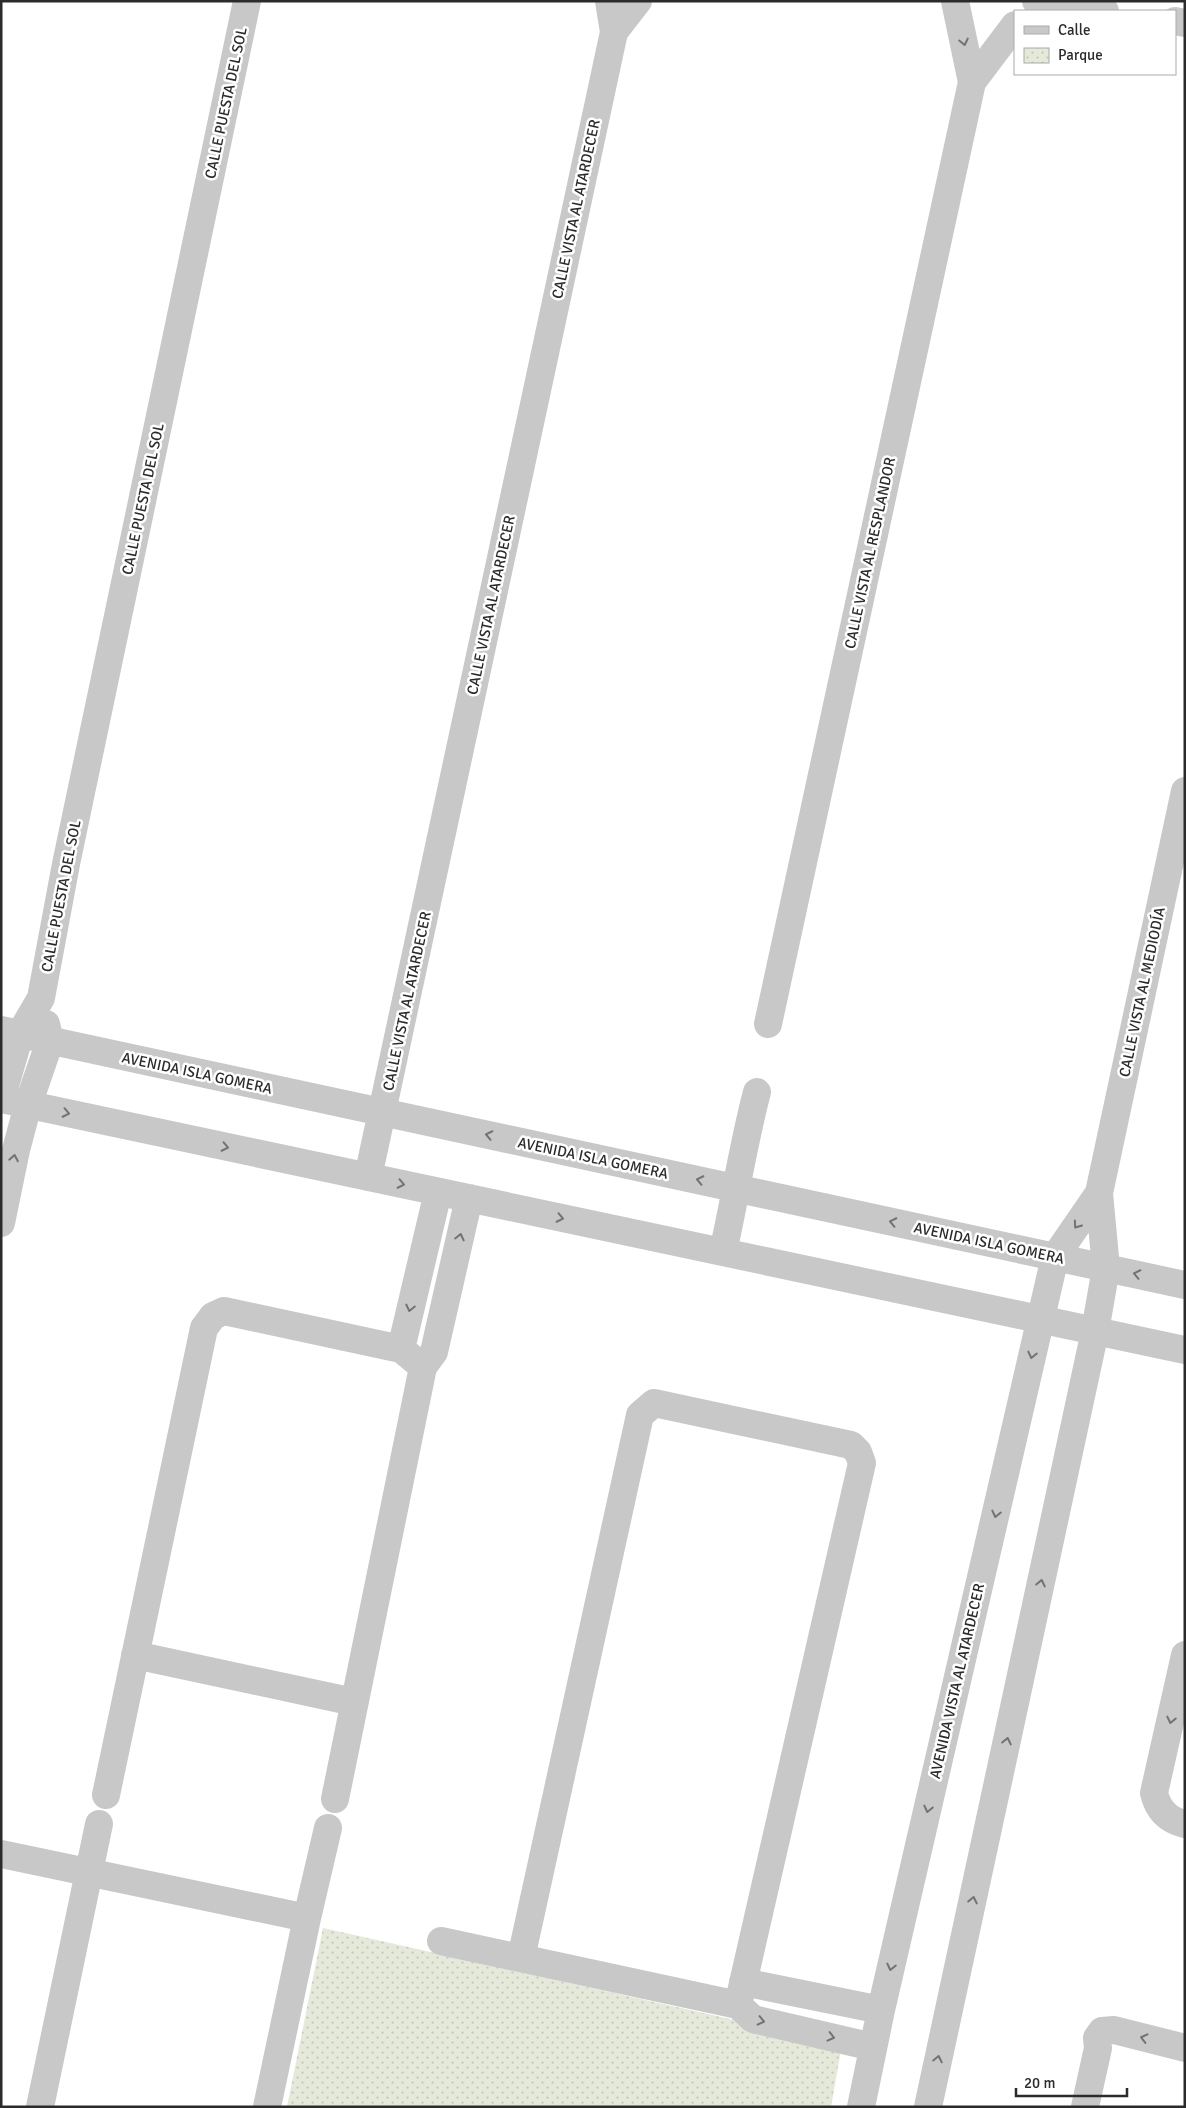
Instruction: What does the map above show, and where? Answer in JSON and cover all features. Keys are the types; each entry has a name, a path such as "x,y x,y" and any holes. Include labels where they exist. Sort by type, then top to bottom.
{"street":[{"name":"CALLE PUESTA DEL SOL","path":"50,1041 41,998 68,854 247,1"},
{"name":"CALLE VISTA AL ATARDECER","path":"368,1177 614,32 609,1"},
{"name":"CALLE VISTA AL ATARDECER","path":"614,32 638,1"},
{"name":"CALLE VISTA AL RESPLANDOR","path":"768,1024 972,82 955,1"},
{"path":"1034,1 1098,10"},
{"name":"CALLE VISTA AL RESPLANDOR","path":"972,82 1014,26"},
{"name":"CALLE VISTA AL MEDIODÍA","path":"1106,1268 1099,1193 1185,791"},
{"name":"CALLE PUESTA DEL SOL","path":"1,1099 11,1032 41,998"},
{"name":"AVENIDA ISLA GOMERA","path":"11,1032 1185,1285"},
{"path":"1,1223 16,1150 28,1105 50,1041"},
{"path":"723,1252 748,1125 757,1092"},
{"path":"1,1099 1185,1350"},
{"path":"401,1349 438,1192"},
{"name":"CALLE VISTA AL MEDIODÍA","path":"1054,1257 1099,1193"},
{"path":"335,1799 354,1702 429,1360 469,1198"},
{"name":"AVENIDA VISTA AL ATARDECER","path":"861,2107 881,2010 1054,1257"},
{"path":"928,2107 1095,1331 1106,1268"},
{"path":"106,1795 204,1328 212,1316 224,1311 401,1349 429,1360"},
{"path":"521,1958 640,1415 654,1403 851,1445 858,1452 862,1463 741,1994 753,2019 873,2047"},
{"path":"136,1655 354,1702"},
{"path":"1185,1655 1154,1793 1159,1809 1173,1820 1185,1824"},
{"path":"40,2107 99,1824"},
{"path":"267,2107 328,1828"},
{"path":"1,1854 307,1918"},
{"path":"441,1941 521,1958 741,1994 881,2010"},
{"path":"1085,2107 1098,2048 1097,2038 1102,2031 1114,2030 1185,2048"}],"green space":[{"path":"323,1928 842,2044 831,2107 287,2107"}]}
